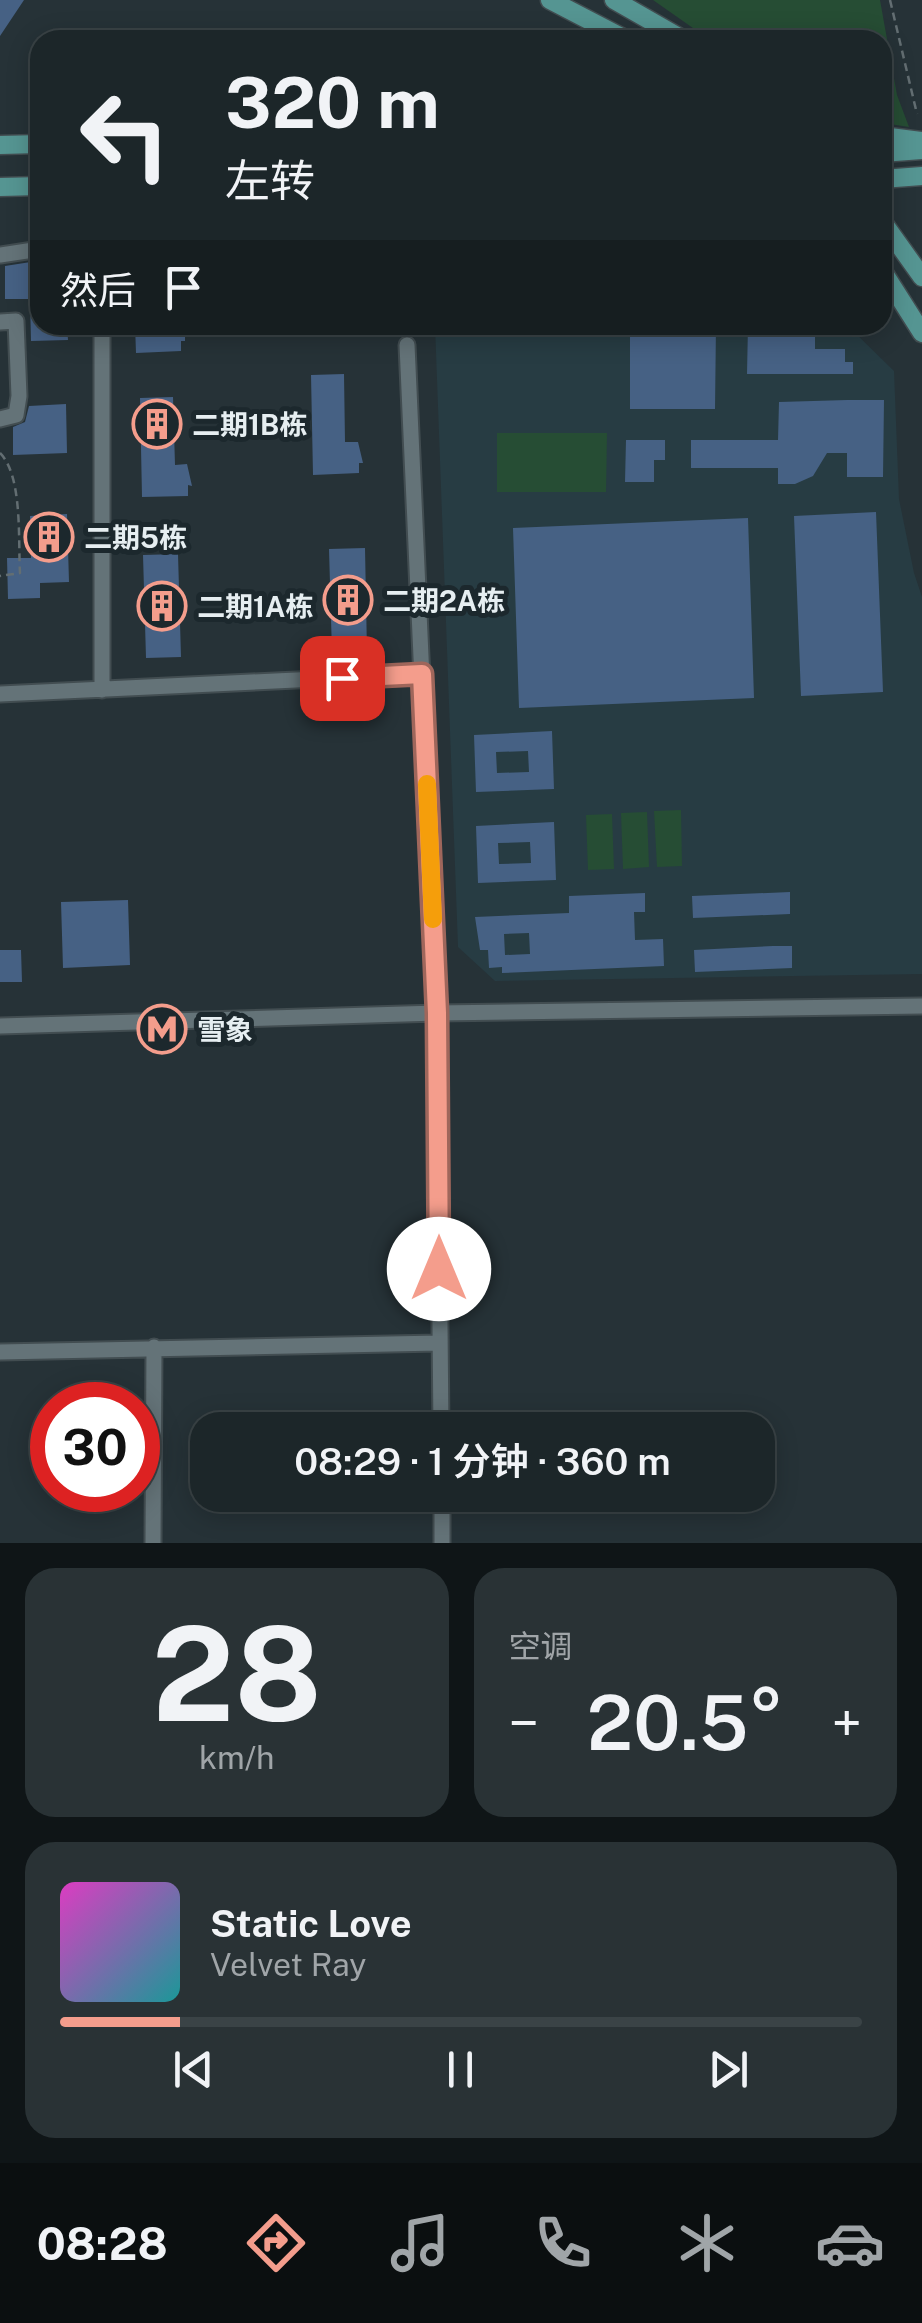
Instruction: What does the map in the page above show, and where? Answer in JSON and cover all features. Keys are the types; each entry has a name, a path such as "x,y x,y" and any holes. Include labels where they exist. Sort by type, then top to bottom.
{"main road":[{"path":"550,0 608,30"},
{"path":"614,0 666,30"},
{"path":"584,17 598,30"},
{"path":"892,137 922,141"},
{"path":"0,145 30,143"},
{"path":"892,153 922,150"},
{"path":"892,178 922,176"},
{"path":"0,187 30,186"},
{"path":"892,235 922,277"},
{"path":"892,284 922,333"}],"street":[{"path":"0,255 30,250"},
{"path":"0,322 16,321 19,388 16,415 0,418"},
{"path":"102,335 102,690"},
{"path":"407,345 437,1013 441,1412"},
{"path":"0,360 18,359"},
{"path":"0,389 19,388"},
{"path":"0,694 422,674"},
{"path":"0,1026 437,1013 922,1006"},
{"path":"0,1352 440,1342"},
{"path":"153,1543 154,1347"},
{"path":"442,1512 442,1543"}],"path":[{"path":"890,0 916,114"},
{"path":"0,454 5,458 16,492 20,573 0,576"}],"shaded area":[{"path":"435,335 857,335 894,371 899,499 922,597 922,974 495,981 458,947"}],"green space":[{"path":"653,0 880,0 885,30 696,30"},
{"path":"892,67 897,95 909,127 892,124"},
{"path":"497,433 607,433 606,492 497,492"},
{"path":"681,810 682,866 657,867 654,811"},
{"path":"647,812 649,867 623,869 621,813"},
{"path":"612,814 614,869 588,870 586,815"}],"building":[{"path":"0,0 24,0 0,36"},
{"path":"30,262 30,299 5,299 5,266"},
{"path":"31,335 68,335 68,340 31,341"},
{"path":"135,335 185,335 181,351 136,353"},
{"path":"630,335 716,335 715,409 630,409"},
{"path":"748,335 815,335 815,349 845,349 845,362 853,362 853,374 747,374"},
{"path":"344,374 345,442 358,442 363,463 359,463 359,473 313,475 311,375"},
{"name":"二期1B栋","path":"173,397 175,465 187,464 192,486 188,485 188,496 142,497 140,398"},
{"path":"884,400 883,477 847,477 847,453 827,453 813,476 795,484 778,484 778,468 691,468 691,440 778,440 779,402"},
{"path":"66,404 67,453 13,455 13,427 25,422 29,406"},
{"path":"626,440 665,440 665,460 654,460 654,482 625,482"},
{"path":"876,512 883,692 801,696 794,516"},
{"name":"二期5栋","path":"67,514 69,582 40,583 40,598 8,599 7,558 31,558 30,516"},
{"path":"748,518 754,698 519,708 513,528"},
{"name":"二期2A栋","path":"365,548 367,652 332,653 329,549"},
{"name":"二期1A栋","path":"178,554 181,657 146,658 143,555"},
{"path":"552,731 554,789 476,792 474,735","holes":["528,751 529,772 497,773 496,752"]},
{"path":"554,822 556,880 478,883 476,826","holes":["530,842 531,863 499,864 498,843"]},
{"path":"790,892 790,914 693,918 692,896"},
{"path":"645,893 645,912 634,912 635,940 663,939 664,966 502,973 502,967 489,968 488,950 480,950 475,917 569,913 569,896","holes":["529,933 530,954 505,955 504,934"]},
{"path":"128,900 130,965 63,968 61,902"},
{"path":"792,946 792,968 695,972 694,950"},
{"path":"0,950 21,950 22,982 0,982"}],"slow traffic":[{"path":"427,784 433,919"}],"place":[{"name":"二期1B栋","path":"157,424"},
{"name":"二期5栋","path":"49,537"},
{"name":"二期2A栋","path":"348,600"},
{"name":"二期1A栋","path":"162,606"},
{"name":"雪象","path":"162,1029"}],"route":[{"path":"342,678 422,674 437,1013 439,1269"}]}
